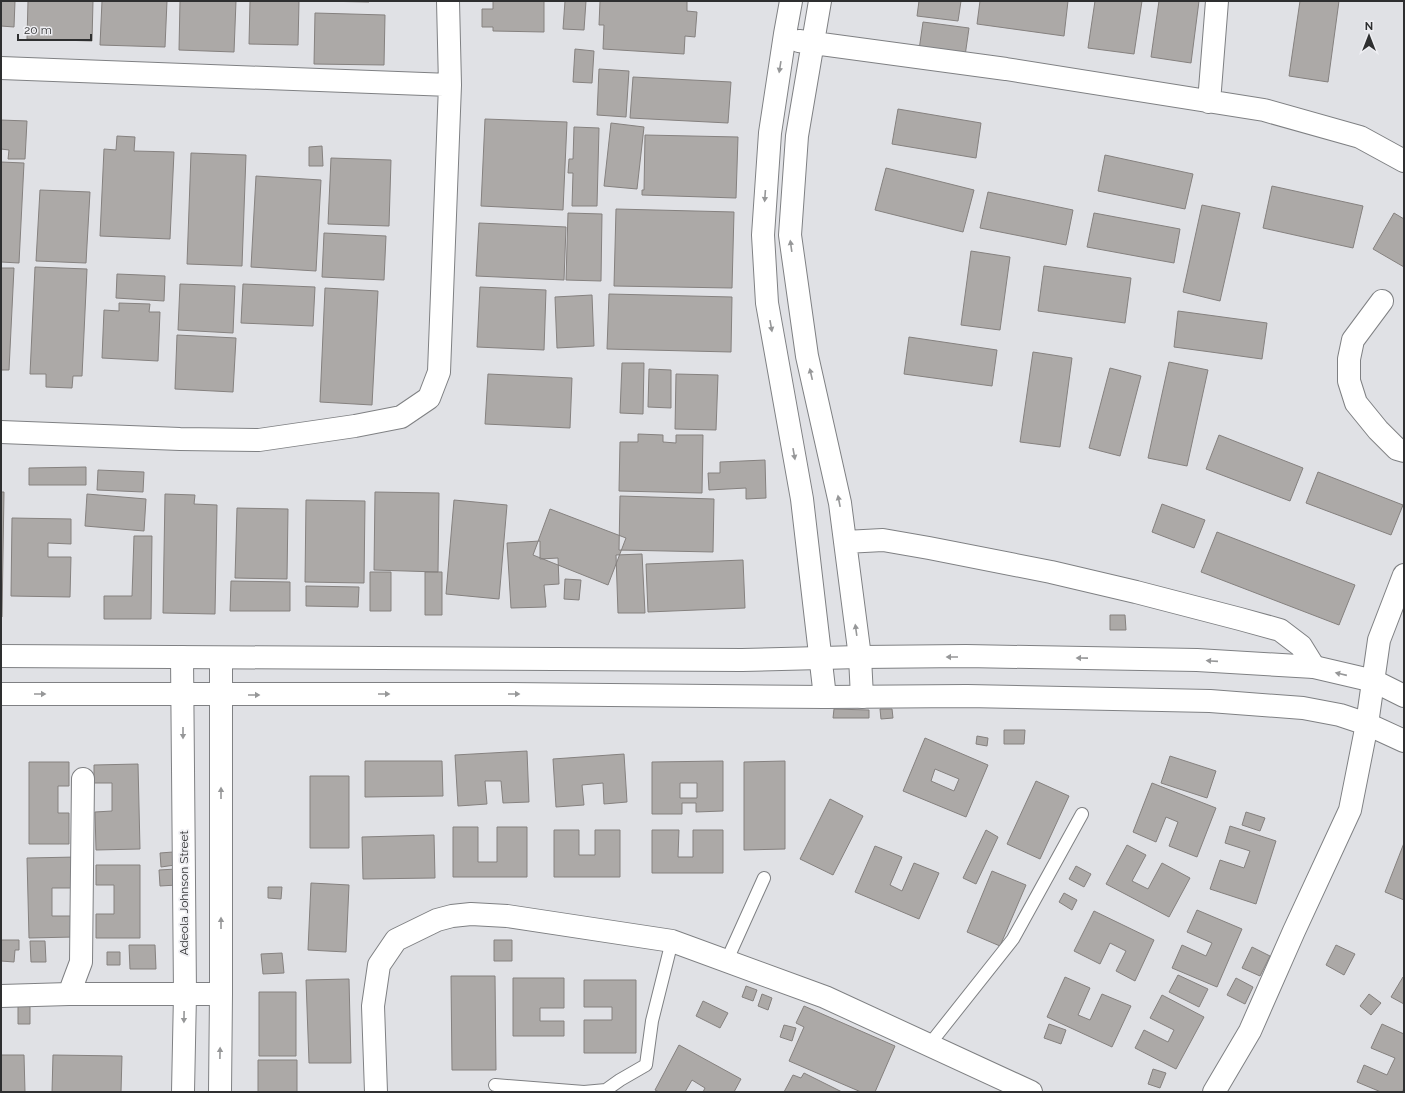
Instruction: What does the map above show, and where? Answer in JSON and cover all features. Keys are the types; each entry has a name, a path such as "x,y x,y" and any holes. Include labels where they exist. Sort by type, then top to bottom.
{"street":[{"path":"1,432 180,439 259,440 355,426 401,417 429,398 439,372 450,85 448,1"},
{"path":"791,1 770,133 763,235 767,303 802,499 825,697"},
{"path":"820,1 797,136 790,235 807,356 840,503 860,657 862,697"},
{"path":"1209,102 1217,1"},
{"path":"784,39 1006,69 1264,110 1360,137 1404,160"},
{"path":"1,68 450,85"},
{"path":"1382,300 1353,340 1349,359 1349,381 1356,403 1378,430 1397,449 1404,451"},
{"path":"845,542 883,540 928,548 1059,574 1240,619 1280,630 1301,646 1314,667"},
{"path":"1214,1092 1250,1031 1350,810 1367,724 1379,640 1404,575"},
{"path":"1,656 742,660 966,656 1197,660 1314,667 1374,681 1404,696"},
{"name":"Adeola Johnson Street","path":"182,657 185,994 183,1092"},
{"path":"220,1092 221,658"},
{"path":"1,694 502,694 825,697 967,696 1210,701 1303,708 1340,715 1367,724 1404,740"},
{"path":"69,994 81,962 83,779"},
{"path":"376,1092 373,1006 379,965 396,940 437,920 452,916 471,914 507,916 672,941 825,997 1031,1092"},
{"path":"1,996 69,994 221,994"}],"lane":[{"path":"929,1045 1012,939 1082,814"},
{"path":"727,960 764,878"},
{"path":"495,1085 584,1092 606,1090 646,1065 652,1021 672,941"}],"building":[{"path":"1,1 15,1 14,27 1,26"},
{"path":"28,1 93,1 92,41 27,39"},
{"path":"102,1 167,1 165,47 100,45"},
{"path":"180,1 236,1 234,52 179,50"},
{"path":"250,1 299,1 298,45 249,44"},
{"path":"318,1 369,1 369,2"},
{"path":"493,1 544,1 544,32 493,31 493,27 482,27 482,9 493,9"},
{"path":"565,1 586,1 584,30 563,29"},
{"path":"600,1 687,1 687,11 697,12 695,37 685,36 684,54 603,49 604,25 599,25"},
{"path":"919,1 961,1 958,21 917,16"},
{"path":"980,1 1068,1 1064,36 977,24"},
{"path":"1095,1 1142,1 1134,54 1088,48"},
{"path":"1159,1 1199,1 1191,63 1151,57"},
{"path":"1300,1 1339,1 1328,82 1289,76"},
{"path":"315,13 385,15 384,65 314,64"},
{"path":"923,22 969,28 965,56 919,50"},
{"path":"575,49 594,51 592,83 573,82"},
{"path":"599,69 629,71 626,117 597,115"},
{"path":"633,77 731,82 728,123 630,118"},
{"path":"898,109 981,123 976,158 892,144"},
{"path":"485,119 567,122 563,210 481,206"},
{"path":"1,120 27,121 25,159 8,159 9,150 1,149"},
{"path":"611,123 644,127 637,189 604,186"},
{"path":"574,127 599,128 597,206 572,206 573,173 568,173 569,159 573,159"},
{"path":"645,135 738,137 736,198 642,195 642,190 644,190"},
{"path":"117,136 135,137 134,151 174,152 170,239 100,236 104,149 116,150"},
{"path":"322,146 323,166 309,166 309,147"},
{"path":"191,153 246,155 242,266 187,264"},
{"path":"1105,155 1193,174 1185,209 1098,191"},
{"path":"331,158 391,160 389,226 328,224"},
{"path":"1,162 24,163 19,263 1,262"},
{"path":"886,168 974,190 963,232 875,210"},
{"path":"256,176 321,180 316,271 251,267"},
{"path":"1272,186 1363,206 1353,248 1263,228"},
{"path":"40,190 90,192 86,263 36,261"},
{"path":"988,192 1073,210 1066,245 980,228"},
{"path":"1202,205 1240,213 1220,301 1183,292"},
{"path":"616,209 734,212 732,288 614,286"},
{"path":"568,213 602,214 601,281 566,280"},
{"path":"1094,213 1180,229 1174,263 1087,247"},
{"path":"1394,213 1404,219 1404,267 1373,249"},
{"path":"479,223 566,227 564,280 476,276"},
{"path":"324,233 386,236 384,280 322,277"},
{"path":"971,251 1010,257 1000,330 961,325"},
{"path":"1044,266 1131,278 1125,323 1038,311"},
{"path":"35,267 87,269 82,376 73,376 72,388 46,387 46,374 30,374"},
{"path":"1,268 14,268 9,370 1,370"},
{"path":"117,274 165,276 164,301 116,298"},
{"path":"180,284 235,286 233,333 178,330"},
{"path":"243,284 315,287 313,326 241,323"},
{"path":"480,287 546,290 544,350 477,347"},
{"path":"325,288 378,291 372,405 320,402"},
{"path":"609,294 732,297 731,352 607,349"},
{"path":"592,295 594,346 557,348 555,297"},
{"path":"119,303 150,304 149,312 160,312 158,361 102,358 104,310 119,311"},
{"path":"1178,311 1267,323 1262,359 1174,347"},
{"path":"177,335 236,338 233,392 175,389"},
{"path":"909,337 997,350 992,386 904,374"},
{"path":"1033,352 1072,358 1060,447 1020,442"},
{"path":"1169,362 1208,370 1187,466 1148,458"},
{"path":"622,363 644,363 643,414 620,413"},
{"path":"1110,368 1141,376 1120,456 1089,448"},
{"path":"649,369 671,370 671,408 648,407"},
{"path":"488,374 572,378 570,428 485,424"},
{"path":"676,374 718,375 716,430 675,429"},
{"path":"638,434 663,435 663,442 676,443 676,435 703,435 702,493 619,491 620,442 638,442"},
{"path":"1219,435 1303,468 1290,501 1206,469"},
{"path":"765,460 766,498 746,499 746,488 709,490 708,473 720,473 720,462"},
{"path":"86,467 86,485 29,485 29,468"},
{"path":"98,470 144,472 143,492 97,490"},
{"path":"1318,472 1403,505 1391,535 1306,503"},
{"path":"1,492 4,492 2,617 1,617"},
{"path":"375,492 439,493 438,572 374,570"},
{"path":"87,494 146,499 144,531 85,526"},
{"path":"165,494 195,495 194,504 217,505 215,614 163,613"},
{"path":"620,496 714,499 713,552 619,550"},
{"path":"306,500 365,501 364,583 305,582"},
{"path":"454,500 507,505 499,599 446,594"},
{"path":"1162,504 1205,520 1194,548 1152,532"},
{"path":"237,508 288,509 287,579 235,578"},
{"path":"550,509 626,538 608,585 533,555"},
{"path":"12,518 71,519 71,544 48,543 48,557 71,557 70,597 11,596"},
{"path":"1217,532 1355,585 1339,625 1201,572"},
{"path":"134,536 152,536 151,619 104,619 104,596 132,596"},
{"path":"540,541 540,559 558,558 559,584 544,585 546,607 511,608 507,543"},
{"path":"642,554 645,613 618,613 616,555"},
{"path":"743,560 745,608 648,612 646,564"},
{"path":"370,572 391,572 391,611 370,611"},
{"path":"425,572 442,572 442,615 425,615"},
{"path":"565,579 581,580 579,600 564,599"},
{"path":"231,581 290,582 290,611 230,611"},
{"path":"306,586 359,587 358,607 306,606"},
{"path":"1110,615 1125,615 1126,630 1110,630"},
{"path":"834,709 869,710 869,718 833,718"},
{"path":"880,709 892,709 893,718 881,719"},
{"path":"1004,730 1025,730 1024,744 1004,744"},
{"path":"977,736 988,738 987,746 976,744"},
{"path":"925,738 988,765 966,817 903,791","holes":["935,769 959,779 954,791 931,781"]},
{"path":"527,751 529,802 503,803 501,781 485,781 487,804 458,806 455,755"},
{"path":"624,754 627,802 604,804 603,783 582,785 584,805 556,807 553,759"},
{"path":"1170,756 1216,771 1207,798 1161,783"},
{"path":"365,761 442,761 443,796 365,797"},
{"path":"723,761 723,811 696,812 696,803 682,803 682,814 652,814 652,762","holes":["680,783 697,783 697,798 680,798"]},
{"path":"785,761 785,849 744,850 744,762"},
{"path":"29,762 69,762 69,786 58,786 58,813 69,813 69,844 29,844"},
{"path":"138,764 140,849 96,850 95,812 112,811 112,783 94,783 94,765"},
{"path":"310,776 349,776 349,848 310,848"},
{"path":"1036,781 1069,796 1040,859 1007,844"},
{"path":"1152,783 1216,808 1197,857 1169,846 1178,822 1166,817 1156,842 1133,832"},
{"path":"830,799 863,816 833,875 800,859"},
{"path":"1246,812 1265,818 1260,831 1242,825"},
{"path":"1230,826 1276,841 1256,904 1210,889 1220,860 1244,868 1250,851 1225,843"},
{"path":"453,827 478,827 478,862 497,862 497,827 527,827 527,877 453,877"},
{"path":"554,830 579,830 579,855 595,855 595,830 620,830 620,877 554,877"},
{"path":"652,830 679,830 678,857 693,857 693,830 723,830 723,873 652,873"},
{"path":"986,830 998,837 976,884 963,878"},
{"path":"434,835 435,878 363,879 362,837"},
{"path":"1404,843 1404,900 1385,892"},
{"path":"1127,845 1146,855 1132,881 1148,889 1162,863 1190,878 1169,917 1106,884"},
{"path":"875,846 902,857 890,885 902,891 914,863 939,873 919,919 855,892"},
{"path":"173,852 175,865 161,867 160,853"},
{"path":"77,857 77,888 52,888 52,916 73,916 74,937 29,938 27,858"},
{"path":"96,865 140,865 140,938 96,938 96,914 114,914 114,885 96,885"},
{"path":"1076,866 1091,874 1084,887 1069,879"},
{"path":"176,869 177,885 160,886 159,870"},
{"path":"992,871 1026,885 1000,946 967,932"},
{"path":"311,883 349,885 346,952 308,950"},
{"path":"268,887 282,887 281,899 268,898"},
{"path":"1064,893 1077,900 1072,910 1059,902"},
{"path":"1197,910 1242,929 1217,987 1172,968 1182,945 1206,956 1212,943 1187,932"},
{"path":"1094,911 1154,940 1135,981 1116,971 1126,951 1110,943 1100,964 1074,951"},
{"path":"1,940 19,940 19,950 15,950 14,962 1,961"},
{"path":"494,940 512,940 512,961 494,961"},
{"path":"30,941 45,941 46,962 31,962"},
{"path":"129,945 155,945 156,969 130,969"},
{"path":"1336,945 1355,954 1344,975 1326,965"},
{"path":"1252,947 1270,956 1260,976 1242,968"},
{"path":"107,952 120,952 120,965 107,965"},
{"path":"282,953 284,973 263,974 261,954"},
{"path":"1178,975 1208,989 1199,1007 1169,992"},
{"path":"451,976 495,976 496,1070 452,1070"},
{"path":"1065,977 1090,988 1078,1015 1090,1020 1102,994 1131,1006 1112,1047 1047,1017"},
{"path":"1403,977 1404,978 1404,1004 1391,997"},
{"path":"513,978 564,978 564,1008 540,1008 540,1021 564,1021 564,1036 513,1036"},
{"path":"1236,978 1253,987 1245,1004 1227,995"},
{"path":"349,979 351,1063 309,1063 306,980"},
{"path":"584,980 636,980 636,1053 584,1053 584,1020 612,1020 612,1007 584,1007"},
{"path":"746,986 757,990 753,1001 742,997"},
{"path":"259,992 296,992 296,1056 259,1056"},
{"path":"762,994 772,998 768,1010 758,1006"},
{"path":"1369,994 1381,1003 1371,1015 1360,1006"},
{"path":"1162,995 1204,1017 1176,1069 1135,1048 1144,1030 1168,1042 1174,1030 1150,1018"},
{"path":"703,1001 728,1013 720,1028 696,1016"},
{"path":"18,1006 30,1006 30,1024 18,1024"},
{"path":"804,1006 895,1046 875,1092 861,1092 789,1061 804,1027 796,1023"},
{"path":"1049,1024 1066,1030 1061,1044 1044,1038"},
{"path":"1382,1024 1404,1034 1404,1088 1402,1092 1381,1092 1357,1082 1364,1065 1387,1075 1395,1058 1371,1048"},
{"path":"784,1025 796,1028 792,1041 780,1037"},
{"path":"679,1045 741,1079 734,1092 703,1092 705,1088 692,1080 685,1092 659,1092 655,1090"},
{"path":"1,1055 24,1055 25,1092 1,1092"},
{"path":"53,1055 122,1056 121,1092 52,1092"},
{"path":"258,1060 297,1060 297,1092 258,1092"},
{"path":"1153,1069 1166,1073 1160,1088 1148,1084"},
{"path":"804,1073 842,1092 784,1092 793,1075 801,1078"}]}
